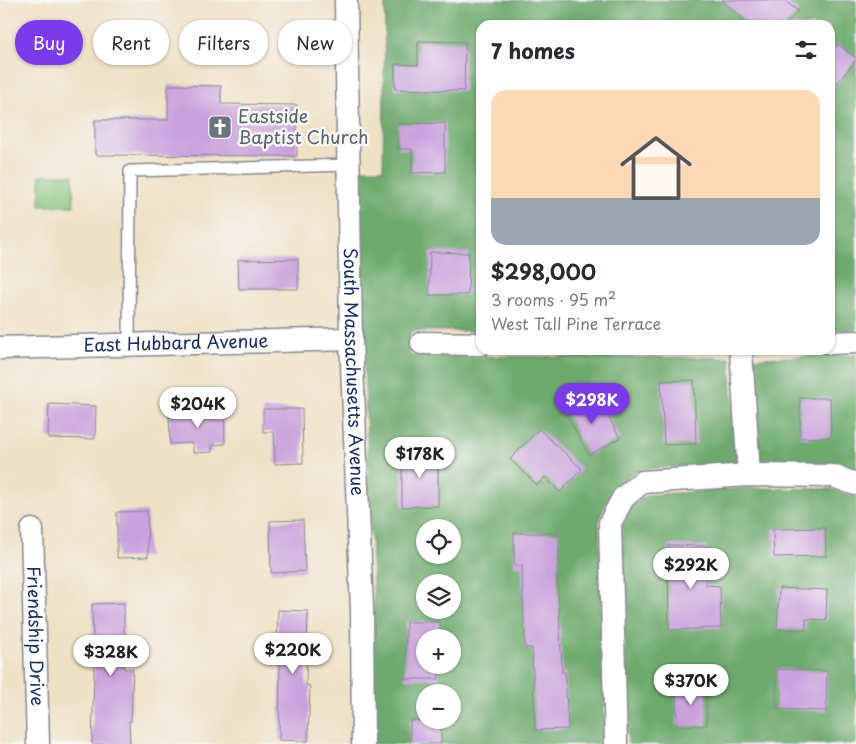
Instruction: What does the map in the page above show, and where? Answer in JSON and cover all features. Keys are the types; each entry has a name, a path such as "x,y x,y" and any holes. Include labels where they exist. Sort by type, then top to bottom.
{"street":[{"name":"South Massachusetts Avenue","path":"346,0 352,339 362,610 363,744"},
{"name":"East Hubbard Avenue","path":"0,348 352,339"},
{"path":"835,343 856,342"},
{"path":"422,343 476,344"},
{"path":"741,355 749,475"},
{"path":"616,744 610,523 623,498 642,482 749,475 833,476 856,484"},
{"name":"Friendship Drive","path":"32,530 38,744"}],"lane":[{"path":"129,346 130,172 349,165"}],"green space":[{"path":"385,0 856,1 856,330 835,330 835,20 476,20 476,331 410,331 410,356 730,358 737,463 642,469 620,484 609,498 601,515 599,523 605,744 374,744 374,610 363,338 360,169 383,169"},
{"path":"40,175 73,175 74,206 40,206"},
{"path":"856,355 856,471 833,463 760,463 753,358"},
{"path":"749,488 831,489 856,497 856,744 628,744 622,526 631,507 646,495"}],"building":[{"path":"722,0 784,0 798,11 790,20 744,20"},
{"path":"418,41 465,42 464,91 395,89 395,64 418,65"},
{"path":"838,44 856,60 835,86 835,47"},
{"path":"168,85 221,86 221,104 297,105 297,156 95,155 95,120 168,120"},
{"path":"445,123 445,172 412,173 412,149 398,149 398,124"},
{"path":"430,252 469,253 468,295 429,295"},
{"path":"298,259 298,289 239,289 238,260"},
{"path":"694,380 696,444 664,445 661,381"},
{"path":"596,395 620,438 589,455 565,412"},
{"path":"800,398 830,398 831,437 800,438"},
{"path":"49,404 96,406 95,439 48,438"},
{"path":"224,409 225,444 212,445 212,452 193,453 193,443 170,444 169,411"},
{"path":"263,409 302,409 303,463 275,464 274,432 263,432"},
{"path":"539,429 582,469 560,492 545,477 537,485 510,459"},
{"path":"438,451 438,506 402,507 402,452"},
{"path":"147,511 148,557 117,558 117,512"},
{"path":"303,520 305,571 271,573 270,521"},
{"path":"825,528 826,556 774,557 773,529"},
{"path":"514,533 559,533 559,566 557,566 562,672 565,672 568,729 535,730 532,648 525,648 522,566 514,566"},
{"path":"668,545 706,546 706,585 720,586 721,628 669,630"},
{"path":"779,588 827,590 826,620 806,619 806,630 777,629"},
{"path":"124,603 124,669 133,669 131,721 129,721 130,744 92,744 95,640 93,640 92,604"},
{"path":"278,610 308,611 306,685 310,686 308,741 279,740 280,664 276,664"},
{"path":"406,622 440,622 440,629 416,629 416,674 439,674 439,679 405,679"},
{"path":"777,669 827,671 826,711 776,709"},
{"path":"706,686 707,725 677,726 676,687"},
{"path":"410,720 416,720 416,729 441,729 441,744 410,744"}],"place":[{"name":"Eastside Baptist Church","path":"220,127"}]}
